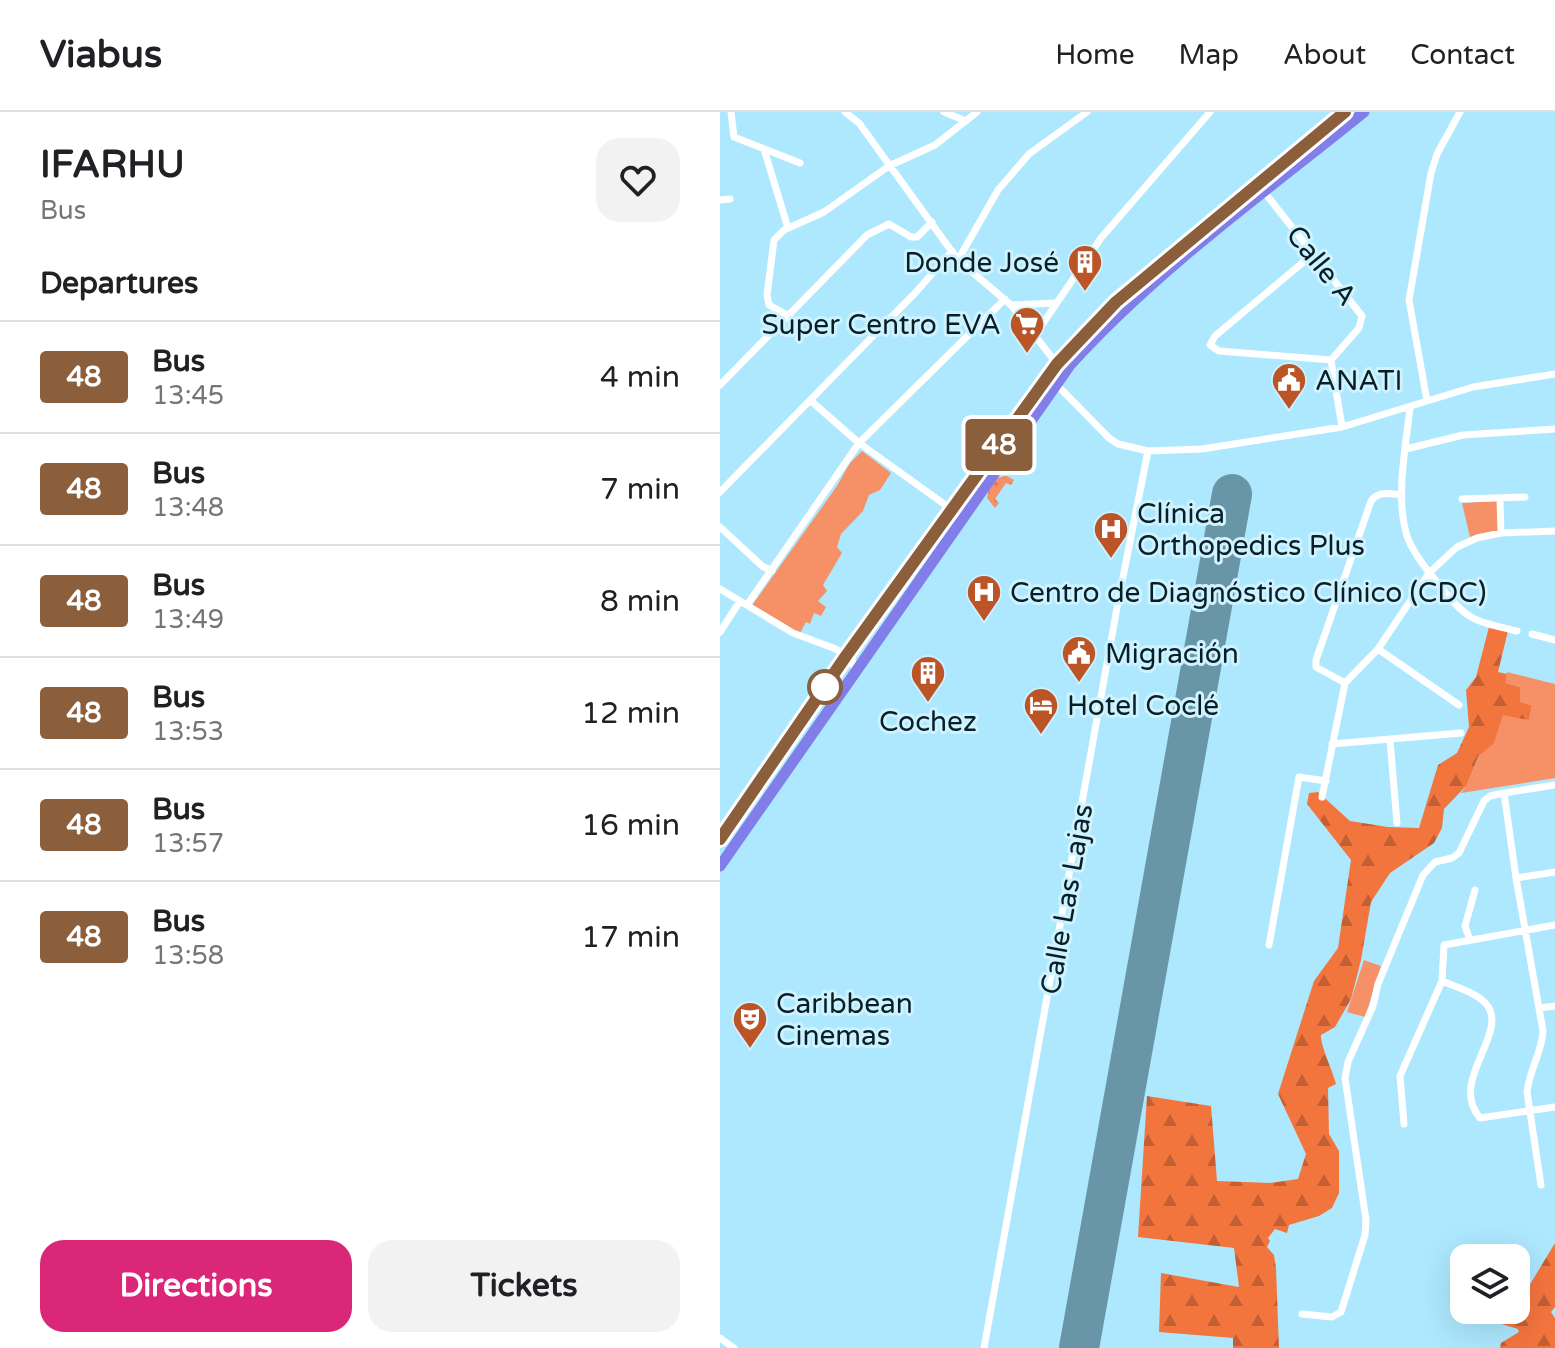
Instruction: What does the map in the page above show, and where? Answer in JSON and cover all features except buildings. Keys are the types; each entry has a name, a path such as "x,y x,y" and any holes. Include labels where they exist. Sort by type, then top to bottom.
{"highway":[{"path":"720,866 868,654 1007,441 1010,431 1054,374 1116,302 1345,112"},
{"path":"1054,374 1070,365 1121,311 1364,112"},
{"path":"720,839 846,656 1047,397 1060,369 1054,374 1047,397"}],"street":[{"path":"731,112 734,137 800,163"},
{"path":"845,112 859,123 958,260 1008,302 1035,335 1047,354 1054,374 1109,438 1118,444 1148,451 1202,449 1342,427 1473,387 1555,374"},
{"path":"944,112 966,121"},
{"path":"789,316 769,305 767,295 774,240 788,228 824,212 889,166 935,145 977,112"},
{"path":"958,260 998,190 1029,154 1087,112"},
{"path":"1035,335 1101,238 1210,112"},
{"path":"1427,401 1409,300 1431,173 1437,154 1460,112"},
{"path":"764,149 788,228"},
{"name":"Calle A","path":"1265,193 1360,311 1362,318 1359,328 1331,360"},
{"path":"720,200 730,199"},
{"path":"720,385 867,235 889,224 911,237 917,237 932,222"},
{"path":"720,492 916,292 952,251"},
{"path":"1313,254 1215,336 1210,345 1219,351 1331,360 1342,427"},
{"path":"720,632 772,571 859,443 1008,302 1056,303"},
{"path":"810,400 859,443 958,514"},
{"path":"1410,407 1402,495 1407,536 1414,552 1457,608 1469,618 1517,631"},
{"path":"1406,449 1463,435 1555,429"},
{"name":"Calle Las Lajas","path":"984,1348 1148,451"},
{"path":"1345,683 1322,672 1316,667 1316,660 1371,501 1375,495 1382,493 1402,495"},
{"path":"1462,499 1525,497"},
{"path":"1500,498 1501,533"},
{"path":"720,527 762,566 772,571"},
{"path":"1322,797 1345,683 1378,649 1442,558 1477,538 1501,533 1555,531"},
{"path":"720,589 793,633 846,656 853,662 855,673"},
{"path":"1532,634 1555,640"},
{"path":"1378,649 1459,705"},
{"path":"846,656 868,654"},
{"path":"1332,744 1461,733"},
{"path":"1390,740 1397,823"},
{"path":"1269,945 1299,777 1326,781"},
{"path":"1302,1314 1332,1317 1341,1312 1365,1235 1366,1220 1345,1078 1348,1062 1423,875 1435,862 1459,853 1484,801 1490,796 1555,785"},
{"path":"1504,793 1524,930 1540,1008 1543,1041 1528,1079 1541,1185"},
{"path":"1516,878 1555,872"},
{"path":"1470,940 1465,926 1475,890"},
{"path":"1404,1124 1398,1084 1401,1069 1442,981 1444,945 1555,925"},
{"path":"1442,981 1481,999 1490,1013 1487,1045 1472,1073 1471,1083 1475,1112 1480,1118 1555,1107"},
{"path":"1540,1008 1555,1006"},
{"path":"720,1338 734,1348"}],"shaded area":[{"path":"1029,444 1036,448 1033,453 1028,451 1014,472 1009,466 1011,457 1018,446"},
{"path":"862,451 891,473 880,490 869,495 863,511 841,534 837,547 842,553 823,585 827,591 818,601 826,607 821,616 814,613 810,624 806,622 799,635 751,607 850,463"},
{"path":"1007,476 1014,480 1011,485 1006,483 995,499 999,503 995,508 987,498 989,489 995,478"},
{"path":"1498,501 1499,531 1470,537 1462,503"},
{"path":"1507,672 1555,684 1555,778 1461,793 1478,757 1494,744 1503,715 1529,720 1532,706 1520,702 1520,687 1505,683"},
{"path":"1364,960 1381,966 1365,1017 1347,1012"}],"green space":[{"path":"1489,627 1508,631 1498,672 1507,674 1506,683 1520,687 1532,706 1529,721 1503,716 1494,744 1478,757 1467,785 1444,809 1442,828 1434,843 1390,873 1371,902 1351,999 1335,1027 1321,1035 1336,1084 1328,1088 1329,1134 1339,1151 1339,1193 1332,1208 1319,1216 1289,1225 1287,1233 1275,1229 1268,1238 1267,1247 1274,1255 1276,1268 1279,1348 1233,1348 1233,1338 1159,1332 1161,1273 1239,1287 1234,1248 1138,1237 1147,1096 1211,1106 1217,1181 1270,1183 1298,1179 1306,1154 1278,1094 1314,981 1338,948 1351,860 1307,804 1309,793 1318,792 1350,821 1419,828 1438,765 1457,753 1469,727 1466,690 1476,677"},
{"path":"1555,1243 1555,1307 1551,1312 1555,1318 1555,1348 1500,1348 1501,1343 1519,1332 1501,1324 1530,1324 1530,1284"}],"runway":[{"path":"1079,1348 1232,494"}],"bus line":[{"name":"48","path":"720,839 846,656 1057,364 1116,302 1345,112"}],"place":[{"name":"Donde José","path":"1085,293"},
{"name":"Super Centro EVA","path":"1027,355"},
{"name":"ANATI","path":"1289,411"},
{"name":"Clínica Orthopedics Plus","path":"1111,560"},
{"name":"Centro de Diagnóstico Clínico (CDC)","path":"984,623"},
{"name":"Migración","path":"1079,684"},
{"name":"Cochez","path":"928,704"},
{"name":"Hotel Coclé","path":"1041,736"},
{"name":"Caribbean Cinemas","path":"750,1050"}]}
